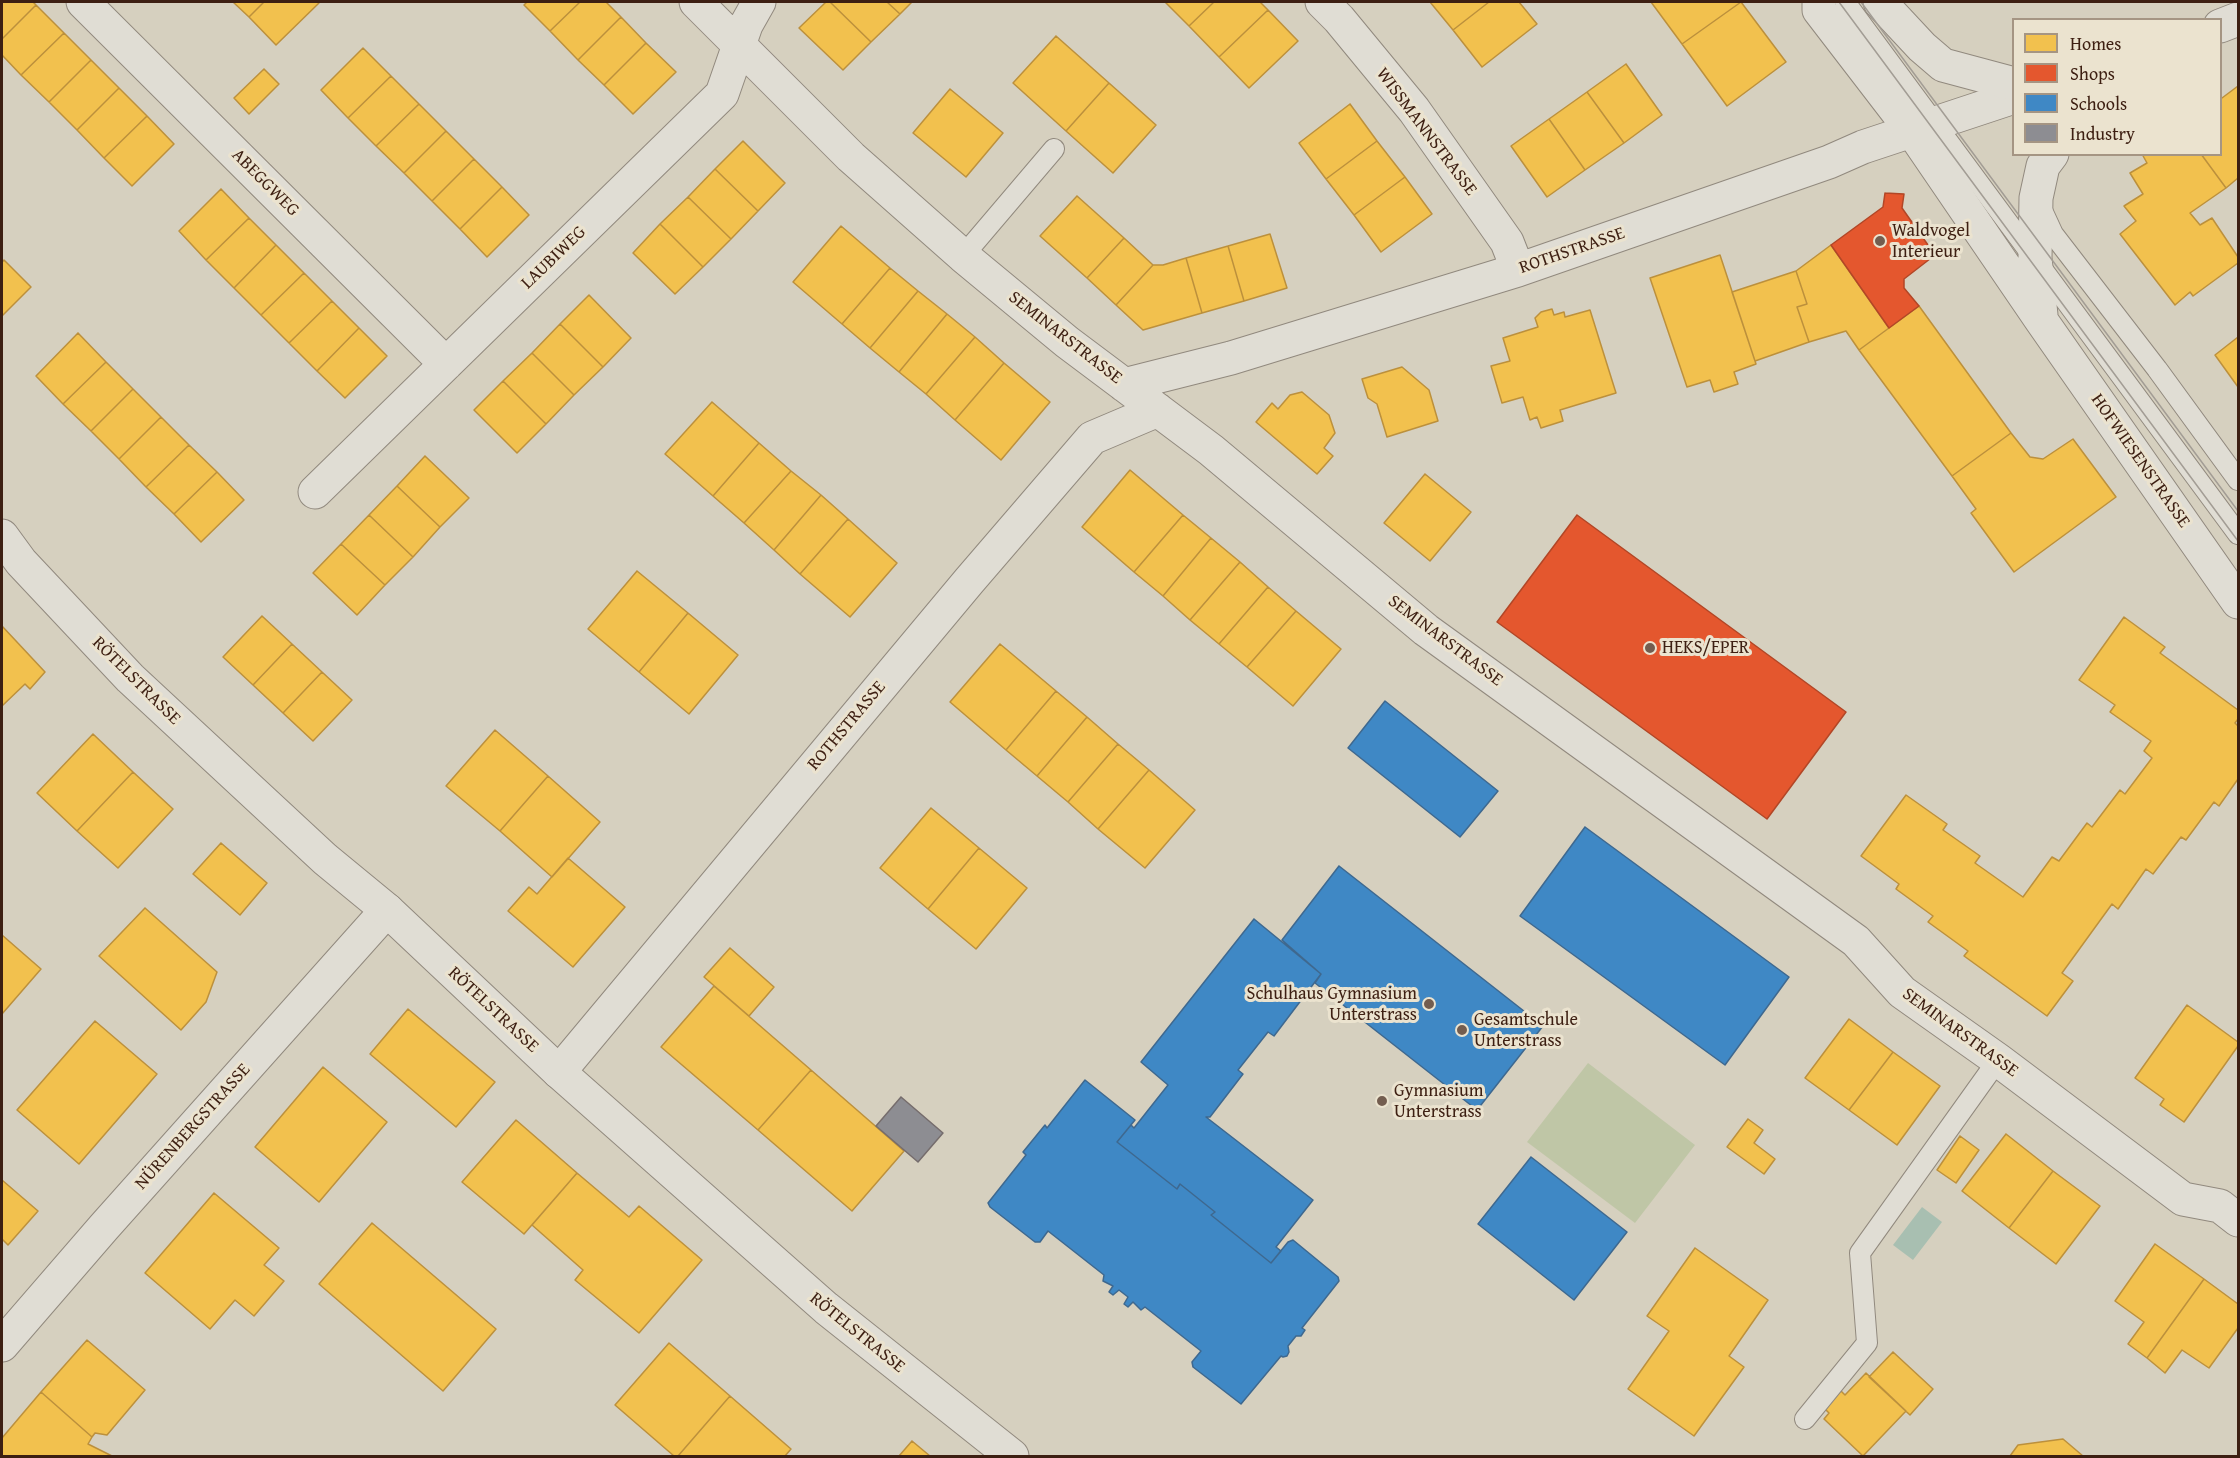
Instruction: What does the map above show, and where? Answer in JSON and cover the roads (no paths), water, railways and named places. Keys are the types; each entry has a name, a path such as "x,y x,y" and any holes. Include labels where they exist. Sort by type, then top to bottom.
{"street":[{"name":"ABEGGWEG","path":"83,2 446,364"},
{"name":"SEMINARSTRASSE","path":"696,2 851,157 963,255 1066,342 1210,450 1426,630 1856,941 1902,992 1998,1060 2183,1199 2220,1206 2238,1220"},
{"name":"LAUBIWEG","path":"315,492 722,94 746,25 759,2"},
{"name":"WISSMANNSTRASSE","path":"1322,2 1414,110 1507,242 1518,270"},
{"name":"HOFWIESENSTRASSE","path":"1819,2 1820,10 1924,127 1985,237 2238,602"},
{"path":"1880,2 1922,47 1943,65 2012,84"},
{"path":"2222,25 2238,19"},
{"name":"ROTHSTRASSE","path":"1124,385 1231,358 1518,270 1829,162 1863,147 2012,97"},
{"path":"2036,198 2043,166 2050,156"},
{"name":"HOFWIESENSTRASSE","path":"2036,198 2035,258 2041,320"},
{"name":"ROTHSTRASSE","path":"559,1072 1092,438 1158,410"},
{"name":"RÖTELSTRASSE","path":"2,536 21,562 130,678 325,859 387,910 559,1072 826,1308 1012,1456"},
{"name":"NÜRENBERGSTRASSE","path":"2,1345 104,1227 387,910"}],"lane":[{"name":"HOFWIESENSTRASSE","path":"1845,2 1924,127 1973,177 2238,534"},
{"path":"963,255 1054,150"},
{"name":"HOFWIESENSTRASSE","path":"2036,198 2053,234 2157,369 2238,480"},
{"name":"HOFWIESENSTRASSE","path":"1985,237 2094,287"},
{"path":"1805,1419 1867,1343 1860,1253 1998,1060"}],"tram line":[{"path":"1839,2 2238,541"},
{"path":"1861,2 2238,511"}],"place":[{"name":"Waldvogel Interieur","path":"1880,241"},
{"name":"HEKS/EPER","path":"1650,648"},
{"name":"Schulhaus Gymnasium Unterstrass","path":"1429,1004"},
{"name":"Gesamtschule Unterstrass","path":"1462,1030"},
{"name":"Gymnasium Unterstrass","path":"1382,1101"}]}
